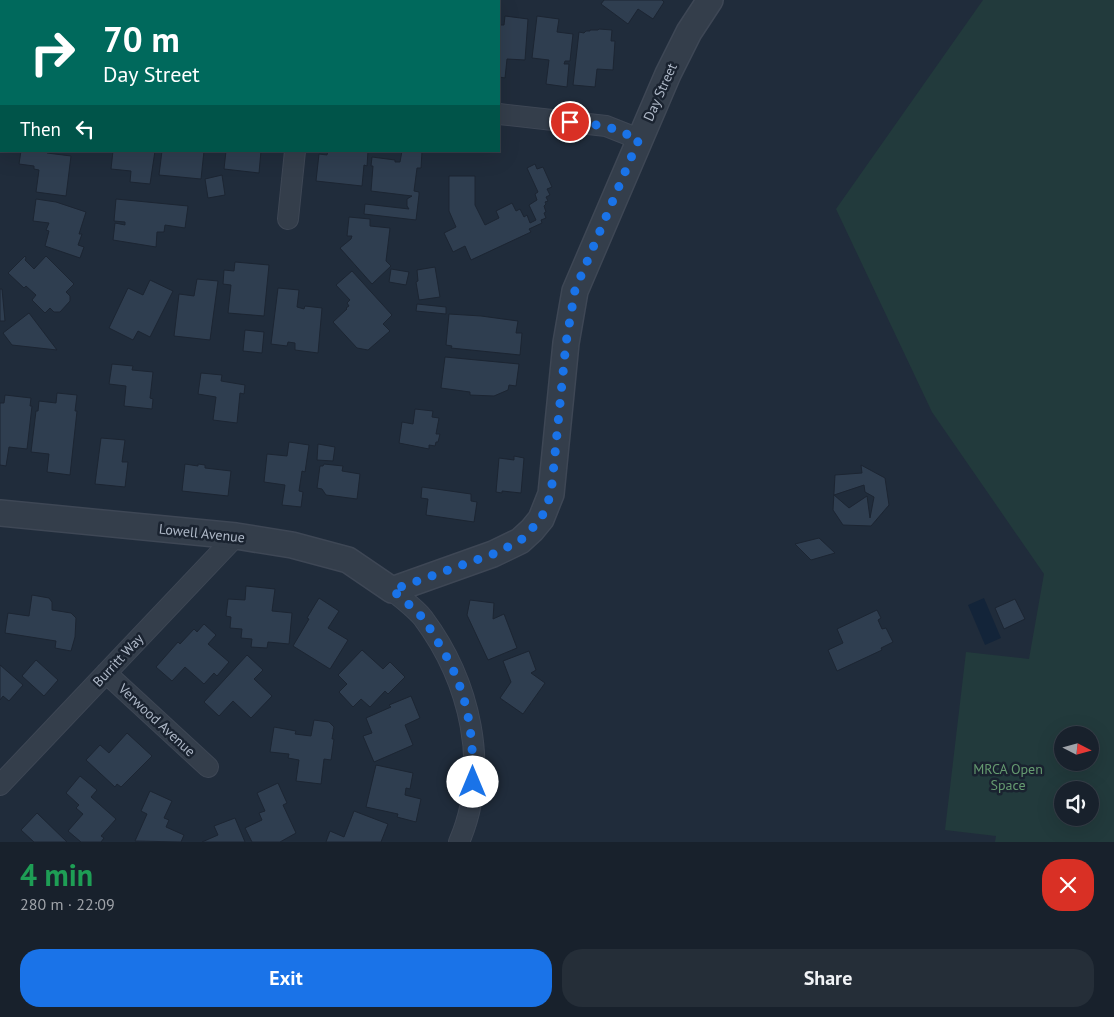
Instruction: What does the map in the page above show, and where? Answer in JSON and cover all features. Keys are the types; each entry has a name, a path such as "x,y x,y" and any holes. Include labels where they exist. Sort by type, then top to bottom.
{"street":[{"name":"Day Street","path":"392,590 493,554 520,541 541,519 551,494 566,343 575,290 668,74 689,32 710,0"},
{"path":"500,114 606,126 639,139"},
{"path":"288,219 295,152"},
{"name":"Lowell Avenue","path":"0,513 236,536 292,545 348,560 392,590"},
{"name":"Burritt Way","path":"0,785 236,536"},
{"path":"392,590 422,617 441,647 458,678 469,712 473,748 473,782 470,807 459,842"},
{"name":"Verwood Avenue","path":"106,673 208,767"}],"green space":[{"name":"MRCA Open Space","path":"983,0 1114,0 1114,842 995,842 996,836 945,830 966,652 1029,659 1044,574 932,412 836,209"}],"water":[{"path":"984,598 1001,638 985,645 968,605"}],"building":[{"path":"604,0 662,0 664,2 653,19 638,9 628,24 601,4"},
{"path":"505,16 528,19 525,60 507,59 505,78 500,77 500,25 504,25"},
{"path":"537,16 559,19 557,32 573,34 570,61 565,61 564,64 569,64 567,87 546,84 549,60 532,58"},
{"path":"599,29 612,30 611,41 615,41 613,70 597,69 595,87 573,85 579,32 584,33"},
{"path":"21,152 47,152 71,156 66,196 36,192 39,170 34,169 34,166 19,164"},
{"path":"113,152 155,152 150,184 130,182 131,171 111,169"},
{"path":"162,152 204,152 201,179 159,175"},
{"path":"226,152 261,152 259,173 224,169"},
{"path":"328,152 368,152 367,166 364,165 362,186 316,181 319,154 327,155"},
{"path":"402,152 422,152 421,168 417,168 414,191 419,192 416,220 364,214 365,204 409,209 407,199 412,196 371,191 372,157 400,162"},
{"path":"535,164 537,169 543,167 552,187 547,189 550,195 546,197 548,201 545,202 546,212 544,213 546,218 541,220 542,223 529,229 531,232 471,260 465,246 453,252 444,233 456,227 449,211 449,176 475,176 475,205 485,225 499,218 496,211 512,203 516,211 520,209 524,217 527,215 530,223 536,220 529,205 537,200 535,194 538,192 527,168"},
{"path":"222,175 225,195 208,198 205,179"},
{"path":"36,199 56,202 86,212 79,234 82,234 78,245 84,247 80,258 45,246 49,231 46,230 49,223 33,221"},
{"path":"116,199 188,206 185,228 165,225 164,232 157,232 156,247 113,240 115,223 125,225 125,222 114,221"},
{"path":"349,217 370,219 370,226 390,228 386,261 391,266 372,284 340,248 352,236 347,236"},
{"path":"25,256 25,260 34,269 46,256 74,284 66,292 70,296 70,301 60,312 54,312 50,308 45,313 32,300 36,295 26,286 24,288 8,273"},
{"path":"235,262 269,265 264,316 228,313 231,285 223,284 224,270 234,271"},
{"path":"435,267 440,297 419,300 416,282 418,281 417,270"},
{"path":"391,269 409,272 406,285 389,282"},
{"path":"352,271 392,315 383,324 390,331 368,350 357,348 333,322 347,309 349,306 347,303 350,300 336,285"},
{"path":"197,279 218,281 210,340 174,336 179,294 194,296"},
{"path":"150,280 173,291 150,337 138,331 133,340 109,328 128,288 143,295"},
{"path":"278,288 299,290 297,307 304,309 305,306 322,308 318,353 295,350 295,343 288,342 287,346 271,344"},
{"path":"0,289 2,289 5,321 0,321"},
{"path":"417,304 446,307 446,314 416,311"},
{"path":"29,313 57,350 12,345 3,333"},
{"path":"449,314 518,321 516,333 522,333 520,355 451,348 452,346 446,345"},
{"path":"245,330 264,332 262,353 243,351"},
{"path":"445,357 519,364 516,386 509,385 508,390 494,396 470,395 470,392 441,388"},
{"path":"112,364 133,366 132,370 153,372 150,398 153,399 152,409 124,406 126,386 109,384"},
{"path":"201,373 222,375 221,381 245,385 244,394 240,393 237,423 213,420 216,397 198,394"},
{"path":"57,393 77,395 70,475 47,472 49,454 31,452 39,401 56,403"},
{"path":"5,395 31,398 30,406 32,406 27,449 9,447 6,466 0,465 0,403 4,403"},
{"path":"415,409 433,411 432,417 439,418 436,434 440,434 438,442 436,442 435,446 429,445 429,449 399,443 402,422 413,424"},
{"path":"101,438 125,440 122,462 128,462 125,487 95,484"},
{"path":"289,442 309,445 305,472 302,471 299,491 303,492 301,507 282,505 285,485 264,482 267,454 287,456"},
{"path":"318,444 335,447 333,461 317,460"},
{"path":"514,456 524,458 521,493 496,492 499,458 514,460"},
{"path":"185,464 205,465 205,468 231,471 228,496 182,491"},
{"path":"324,464 343,466 342,471 360,474 357,499 326,495 322,489 317,488 320,466"},
{"path":"861,465 885,478 889,505 871,526 843,525 833,510 835,475 862,473","holes":["864,485 865,492 874,497 870,518 867,496 849,508 834,495"]},
{"path":"422,487 471,494 471,501 477,502 474,522 426,515 428,499 421,498"},
{"path":"819,538 835,553 811,560 795,544"},
{"path":"246,586 275,589 272,611 292,613 289,644 268,642 267,648 251,647 252,639 241,638 242,629 230,628 231,617 226,616 228,599 245,600"},
{"path":"32,595 49,598 52,602 52,610 71,613 76,618 75,637 71,651 55,648 56,641 5,633 8,613 29,616"},
{"path":"319,598 339,611 328,628 348,640 330,669 293,646"},
{"path":"1015,599 1025,619 1004,629 995,608"},
{"path":"470,600 494,603 493,619 504,614 517,648 488,660 467,615"},
{"path":"877,610 881,618 878,620 882,629 886,628 893,642 881,648 882,650 837,671 828,650 843,643 837,629"},
{"path":"204,624 216,635 208,644 229,662 217,676 214,673 204,684 185,667 172,681 156,667 178,642 180,644 194,629 197,632"},
{"path":"362,650 383,669 390,662 405,677 388,694 385,691 370,707 361,699 353,707 339,692 347,684 338,675"},
{"path":"529,651 536,670 531,673 545,683 523,714 500,698 511,682 503,661"},
{"path":"247,655 263,670 254,679 272,696 251,718 233,701 219,716 204,702"},
{"path":"36,660 58,680 44,696 22,676"},
{"path":"0,665 23,685 9,701 3,696 0,700"},
{"path":"411,696 420,718 405,725 413,745 374,762 363,736 372,733 366,718 391,707 389,705"},
{"path":"314,720 329,722 334,727 331,760 324,759 321,784 296,781 299,760 288,758 289,754 270,752 274,727 296,731 295,734 311,736"},
{"path":"127,733 152,756 121,787 117,784 115,787 86,760 100,745 109,753"},
{"path":"376,765 413,773 410,789 406,788 405,795 421,799 416,822 397,817 398,814 366,807"},
{"path":"80,776 97,790 91,797 116,819 101,836 104,838 101,842 81,842 68,831 83,814 76,808 79,805 66,793"},
{"path":"278,783 287,803 283,805 296,833 280,842 252,842 245,828 262,820 259,813 265,811 257,793"},
{"path":"150,791 172,801 164,818 169,820 166,827 184,835 181,842 135,841 147,814 141,811"},
{"path":"354,811 388,824 381,842 326,842 330,831 344,837"},
{"path":"37,813 67,842 34,842 21,830"},
{"path":"235,818 245,842 202,842 218,835 214,826"}],"route":[{"path":"473,782 473,748 469,712 458,678 422,617 392,590 493,554 520,541 541,519 547,506 551,494 566,343 575,290 639,139 606,126 570,122"}]}
